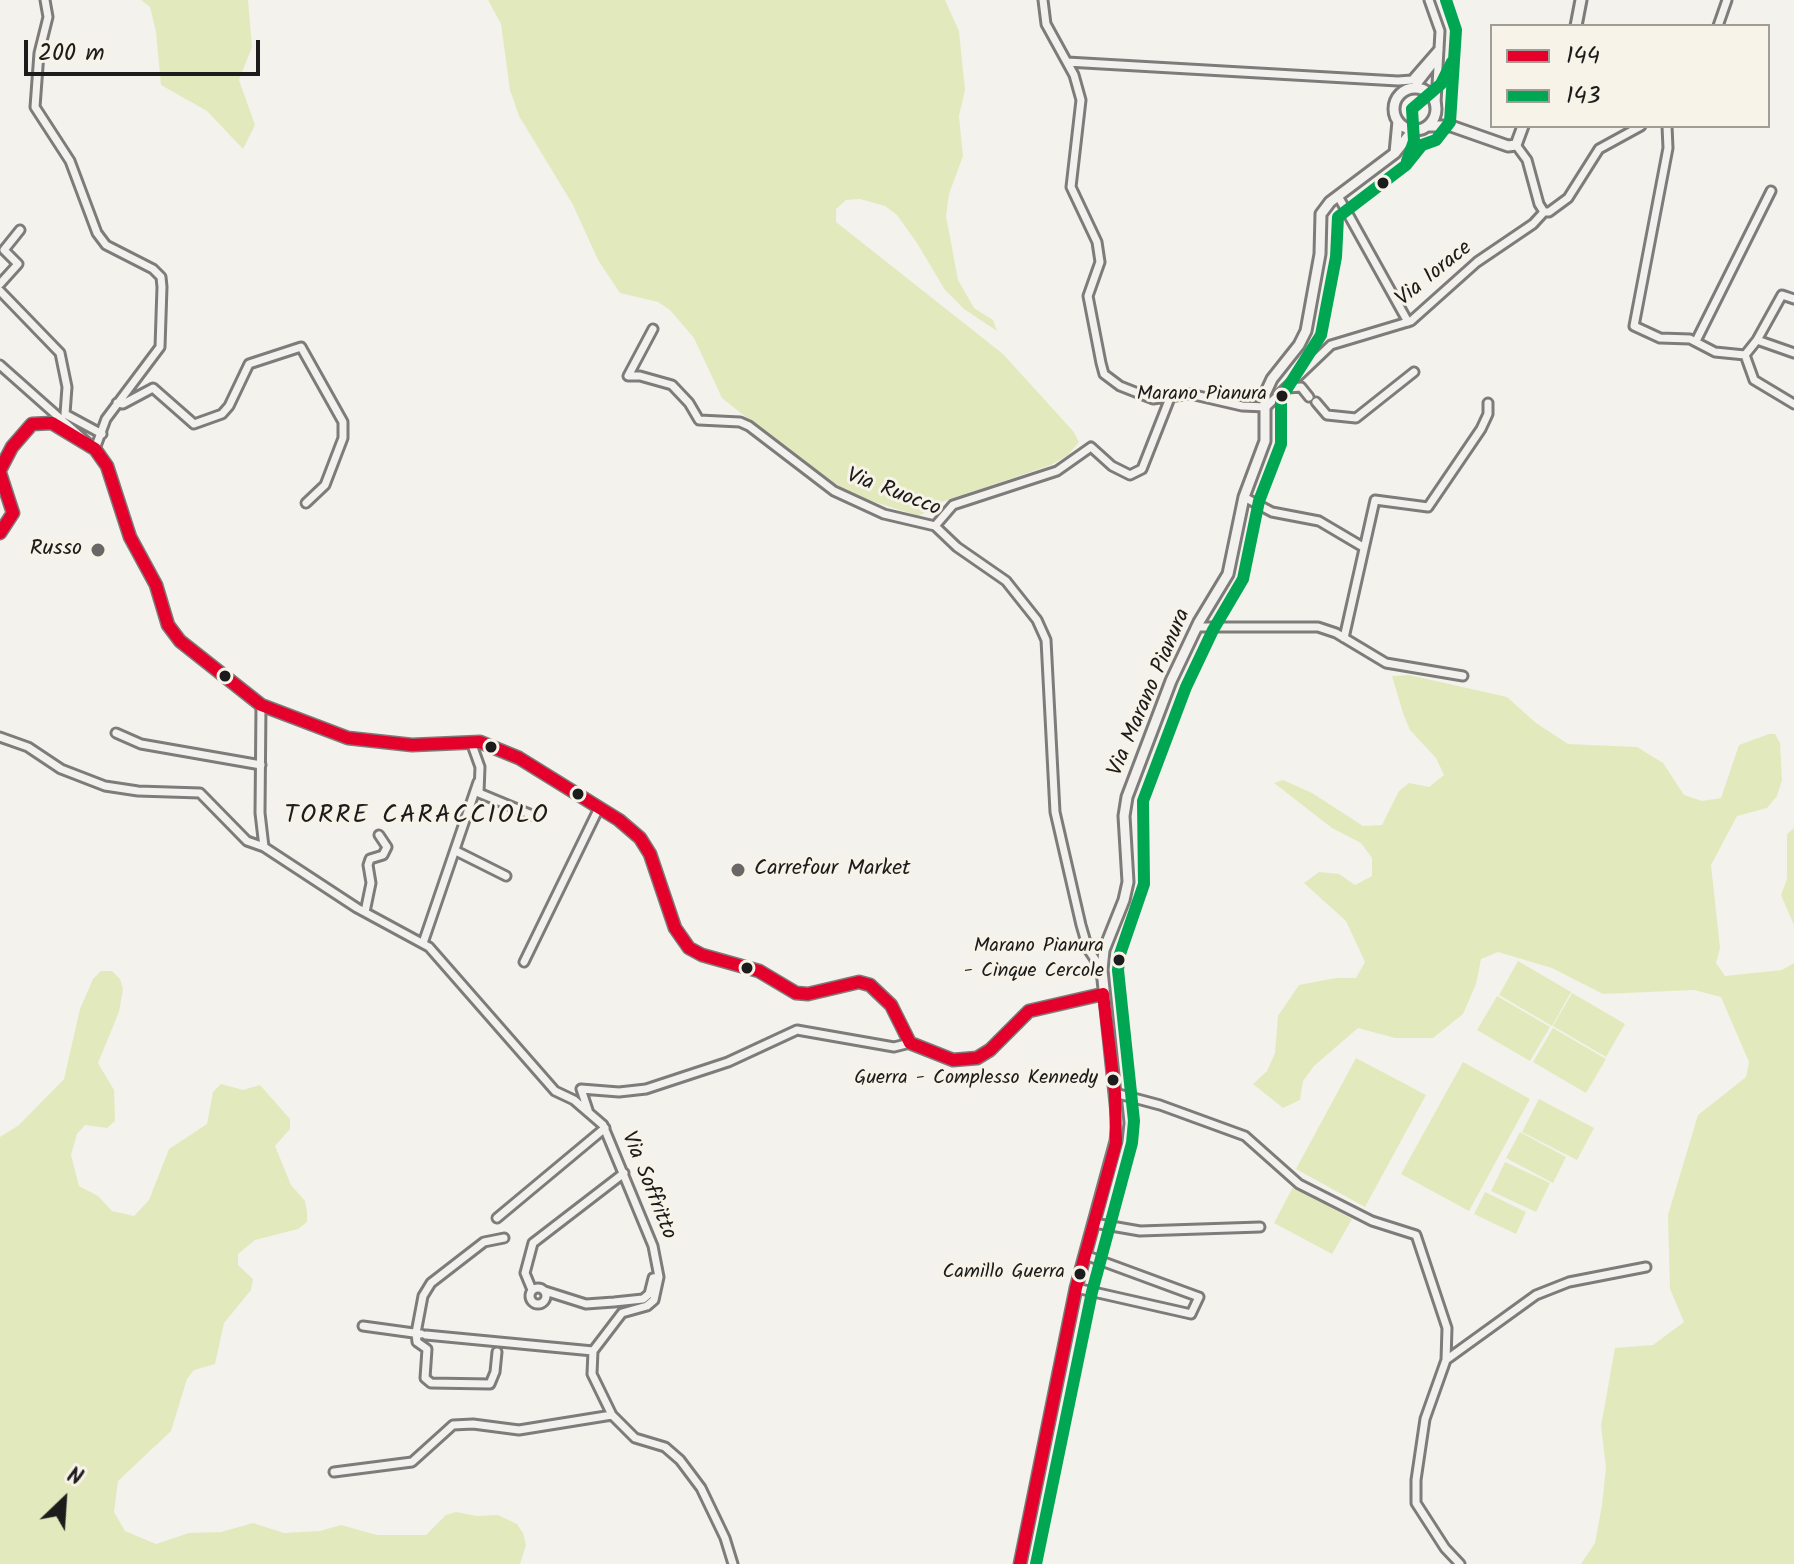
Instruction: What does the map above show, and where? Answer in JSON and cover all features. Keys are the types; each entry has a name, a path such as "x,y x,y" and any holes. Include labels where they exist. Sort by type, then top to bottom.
{"street":[{"path":"45,0 48,17 39,53 35,107 70,161 97,233 106,245 161,277 160,347 106,419 102,434 92,448"},
{"path":"1043,0 1046,24 1067,62 1081,100 1071,187 1097,242 1100,262 1088,296 1104,374 1120,386 1153,399 1190,394 1242,406 1266,407"},
{"path":"1429,0 1440,31 1436,106 1429,126"},
{"path":"1576,24 1581,0"},
{"path":"1719,24 1727,0"},
{"path":"1067,62 1398,81 1412,80 1438,52"},
{"path":"1395,153 1396,102 1403,92 1414,88 1429,73 1438,52"},
{"path":"1414,88 1427,91 1451,126"},
{"path":"1398,121 1413,130 1451,126 1502,145 1516,145"},
{"path":"1516,145 1522,128"},
{"name":"Via Iorace","path":"1266,407 1331,345 1408,322 1477,262 1568,198 1599,149 1637,128"},
{"path":"1667,128 1668,148 1634,326 1660,338 1696,341 1715,352 1745,355"},
{"name":"Via Marano Pianura","path":"1020,1564 1076,1288 1116,1141 1115,1093 1102,970 1104,950 1128,882 1124,816 1127,797 1196,627 1228,574 1244,497 1265,441 1265,394 1306,331 1320,254 1321,214 1338,196 1395,153 1413,130"},
{"path":"1516,145 1527,160 1544,212"},
{"path":"1696,341 1771,191"},
{"path":"1338,196 1408,322"},
{"path":"0,284 18,264 4,250 20,230"},
{"path":"0,291 60,353 67,387 65,414 102,434"},
{"path":"1757,340 1782,295 1794,299"},
{"name":"Via Ruocco","path":"653,329 628,376 640,376 672,385 689,403 699,420 740,422 749,426 834,491 884,514 935,526 957,547 1006,581 1037,620 1046,640 1055,812 1088,949 1102,970"},
{"path":"1794,353 1757,340 1751,342 1745,355 1754,380 1794,404"},
{"path":"117,403 123,404 153,388 194,424 222,414 249,364 301,347 343,422 343,438 325,485 306,503"},
{"path":"0,365 86,438 107,466 130,537 156,585 174,635 261,705 348,738 402,745 471,742 500,748 619,820 647,847 675,928 689,948 759,971 796,993 808,994 859,982 870,985 891,1005 910,1043"},
{"path":"1282,391 1301,387 1327,415 1356,418 1414,372"},
{"path":"935,526 953,505 1057,471 1091,447 1112,466 1130,475 1142,469 1170,398"},
{"path":"1344,638 1375,500 1428,507 1481,429 1488,414 1488,403"},
{"path":"0,533 13,513 0,471 12,447 32,424 52,423 92,448"},
{"path":"1244,497 1272,512 1319,521 1363,547"},
{"path":"1196,627 1318,627 1344,638 1386,663 1463,676"},
{"path":"261,705 260,813 264,847"},
{"path":"116,733 141,744 261,765"},
{"name":"Via Soffritto","path":"0,737 28,747 61,769 105,786 138,791 200,793 247,841 264,847 365,912 423,943 555,1091 589,1113 605,1128 653,1246 659,1277"},
{"path":"423,943 478,782 480,767 471,742"},
{"path":"478,782 479,793 532,815"},
{"path":"524,962 599,808"},
{"path":"365,912 371,883 370,859 383,855 387,847 379,835"},
{"path":"456,851 506,876"},
{"path":"589,1113 581,1089 619,1092 646,1089 728,1062 797,1030 894,1047 910,1043 953,1060 977,1058 1029,1011 1103,994"},
{"path":"1115,1093 1160,1105 1245,1136 1299,1184 1372,1221 1416,1235 1447,1328 1446,1360 1425,1419 1416,1480 1416,1503 1445,1548 1460,1564"},
{"path":"497,1218 605,1128"},
{"path":"545,1291 544,1302 536,1305 529,1297 532,1290 525,1273 533,1243 624,1173"},
{"path":"1094,1223 1140,1231 1260,1227"},
{"path":"497,1352 490,1384 431,1383 425,1378 427,1349 417,1342 421,1334 425,1289 484,1242 504,1238"},
{"path":"1076,1288 1191,1314 1199,1297 1085,1255"},
{"path":"1446,1360 1536,1295 1569,1282 1646,1267"},
{"path":"532,1290 586,1304 605,1304 643,1299 649,1294 653,1278 659,1277 654,1300 647,1306 622,1313 593,1351 592,1374 612,1415 635,1438 665,1447 680,1460 709,1500 733,1564"},
{"path":"363,1326 593,1351"},
{"path":"334,1472 412,1462 446,1427 453,1425 473,1424 519,1430 612,1415"}],"green space":[{"path":"141,0 248,0 252,47 239,80 255,125 243,149 207,111 161,85 156,32 150,7"},
{"path":"488,0 945,0 959,31 965,90 959,116 963,156 949,194 946,216 958,280 974,308 993,320 997,331 964,309 945,290 897,215 885,206 860,199 846,200 836,209 836,222 1003,354 1073,431 1079,442 1068,455 1051,465 942,502 919,516 852,495 787,450 722,398 694,338 670,310 658,302 620,293 598,260 573,205 519,116 510,90 501,24"},
{"path":"1409,675 1507,697 1536,723 1568,744 1637,747 1663,763 1684,795 1702,801 1721,798 1739,745 1769,734 1775,734 1780,743 1782,780 1777,796 1767,808 1737,816 1711,865 1720,948 1716,963 1725,976 1782,970 1794,963 1794,1564 1581,1564 1595,1543 1602,1505 1606,1467 1601,1426 1615,1348 1653,1345 1684,1322 1670,1289 1668,1215 1698,1115 1746,1077 1749,1062 1721,997 1694,990 1603,994 1552,968 1498,952 1481,959 1476,984 1463,1014 1433,1038 1395,1038 1358,1028 1314,1066 1303,1081 1300,1100 1283,1108 1253,1084 1267,1071 1275,1053 1278,1016 1299,985 1336,978 1356,978 1365,962 1346,921 1304,883 1319,872 1339,874 1355,885 1372,876 1372,858 1361,843 1332,828 1274,783 1283,780 1312,793 1363,826 1382,825 1399,791 1409,783 1429,787 1444,775 1436,758 1410,730 1403,713 1392,676"},
{"path":"1794,828 1794,925 1781,895 1787,879 1787,834"},
{"path":"1518,961 1571,992 1552,1026 1499,995"},
{"path":"101,971 112,971 120,979 123,989 119,1012 98,1063 114,1090 115,1121 107,1128 85,1125 77,1134 71,1155 79,1186 98,1196 112,1211 134,1216 149,1200 169,1149 207,1124 213,1092 221,1084 243,1090 260,1085 290,1119 290,1129 275,1146 291,1185 305,1201 307,1212 307,1222 298,1229 255,1240 238,1254 238,1265 253,1279 251,1290 224,1323 215,1364 194,1370 187,1379 171,1431 118,1481 114,1512 125,1531 156,1544 189,1533 221,1532 253,1523 284,1533 320,1531 341,1525 377,1535 426,1535 446,1515 456,1512 477,1516 498,1515 517,1524 523,1533 526,1545 520,1564 0,1564 0,1137 19,1125 64,1079 80,1009 93,979"},
{"path":"1572,993 1625,1024 1606,1057 1553,1026"},
{"path":"1497,996 1550,1027 1530,1061 1477,1030"},
{"path":"1553,1028 1606,1059 1586,1093 1533,1062"},
{"path":"1356,1058 1426,1095 1365,1207 1296,1169"},
{"path":"1463,1062 1530,1099 1469,1211 1401,1174"},
{"path":"1539,1099 1594,1128 1577,1160 1522,1132"},
{"path":"1520,1132 1566,1157 1553,1183 1506,1158"},
{"path":"1505,1162 1550,1183 1536,1212 1491,1191"},
{"path":"1293,1187 1352,1219 1332,1254 1274,1223"},
{"path":"1485,1192 1526,1212 1516,1234 1474,1214"}],"transit line":[{"name":"143","path":"1036,1564 1092,1292 1132,1143 1134,1121 1118,970 1120,954 1144,884 1143,801 1186,687 1213,630 1243,579 1259,501 1281,444 1281,398 1321,335 1336,257 1338,217 1406,165 1422,145 1436,140 1450,122 1456,30 1446,0"},
{"name":"143","path":"1407,161 1414,141 1412,109 1441,84 1452,62"},
{"name":"144","path":"0,470 12,447 32,424 52,423 95,449 107,466 130,537 156,585 168,625 180,641 261,705 348,738 412,745 480,742 519,758 619,820 640,838 650,854 675,928 689,948 702,955 759,971 796,993 808,994 859,982 870,985 891,1005 910,1043 953,1060 977,1058 990,1050 1029,1011 1103,994"},
{"name":"144","path":"0,473 13,513 0,533"},
{"name":"144","path":"1020,1564 1076,1288 1116,1143 1115,1093 1103,994"}],"place":[{"name":"Marano Pianura","path":"1282,396"},
{"name":"Russo","path":"98,550"},
{"name":"Carrefour Market","path":"738,870"},
{"name":"Marano Pianura - Cinque Cercole","path":"1119,960"},
{"name":"Guerra - Complesso Kennedy","path":"1113,1080"},
{"name":"Camillo Guerra","path":"1080,1274"}],"district":[{"name":"TORRE CARACCIOLO","path":"417,818"}]}
